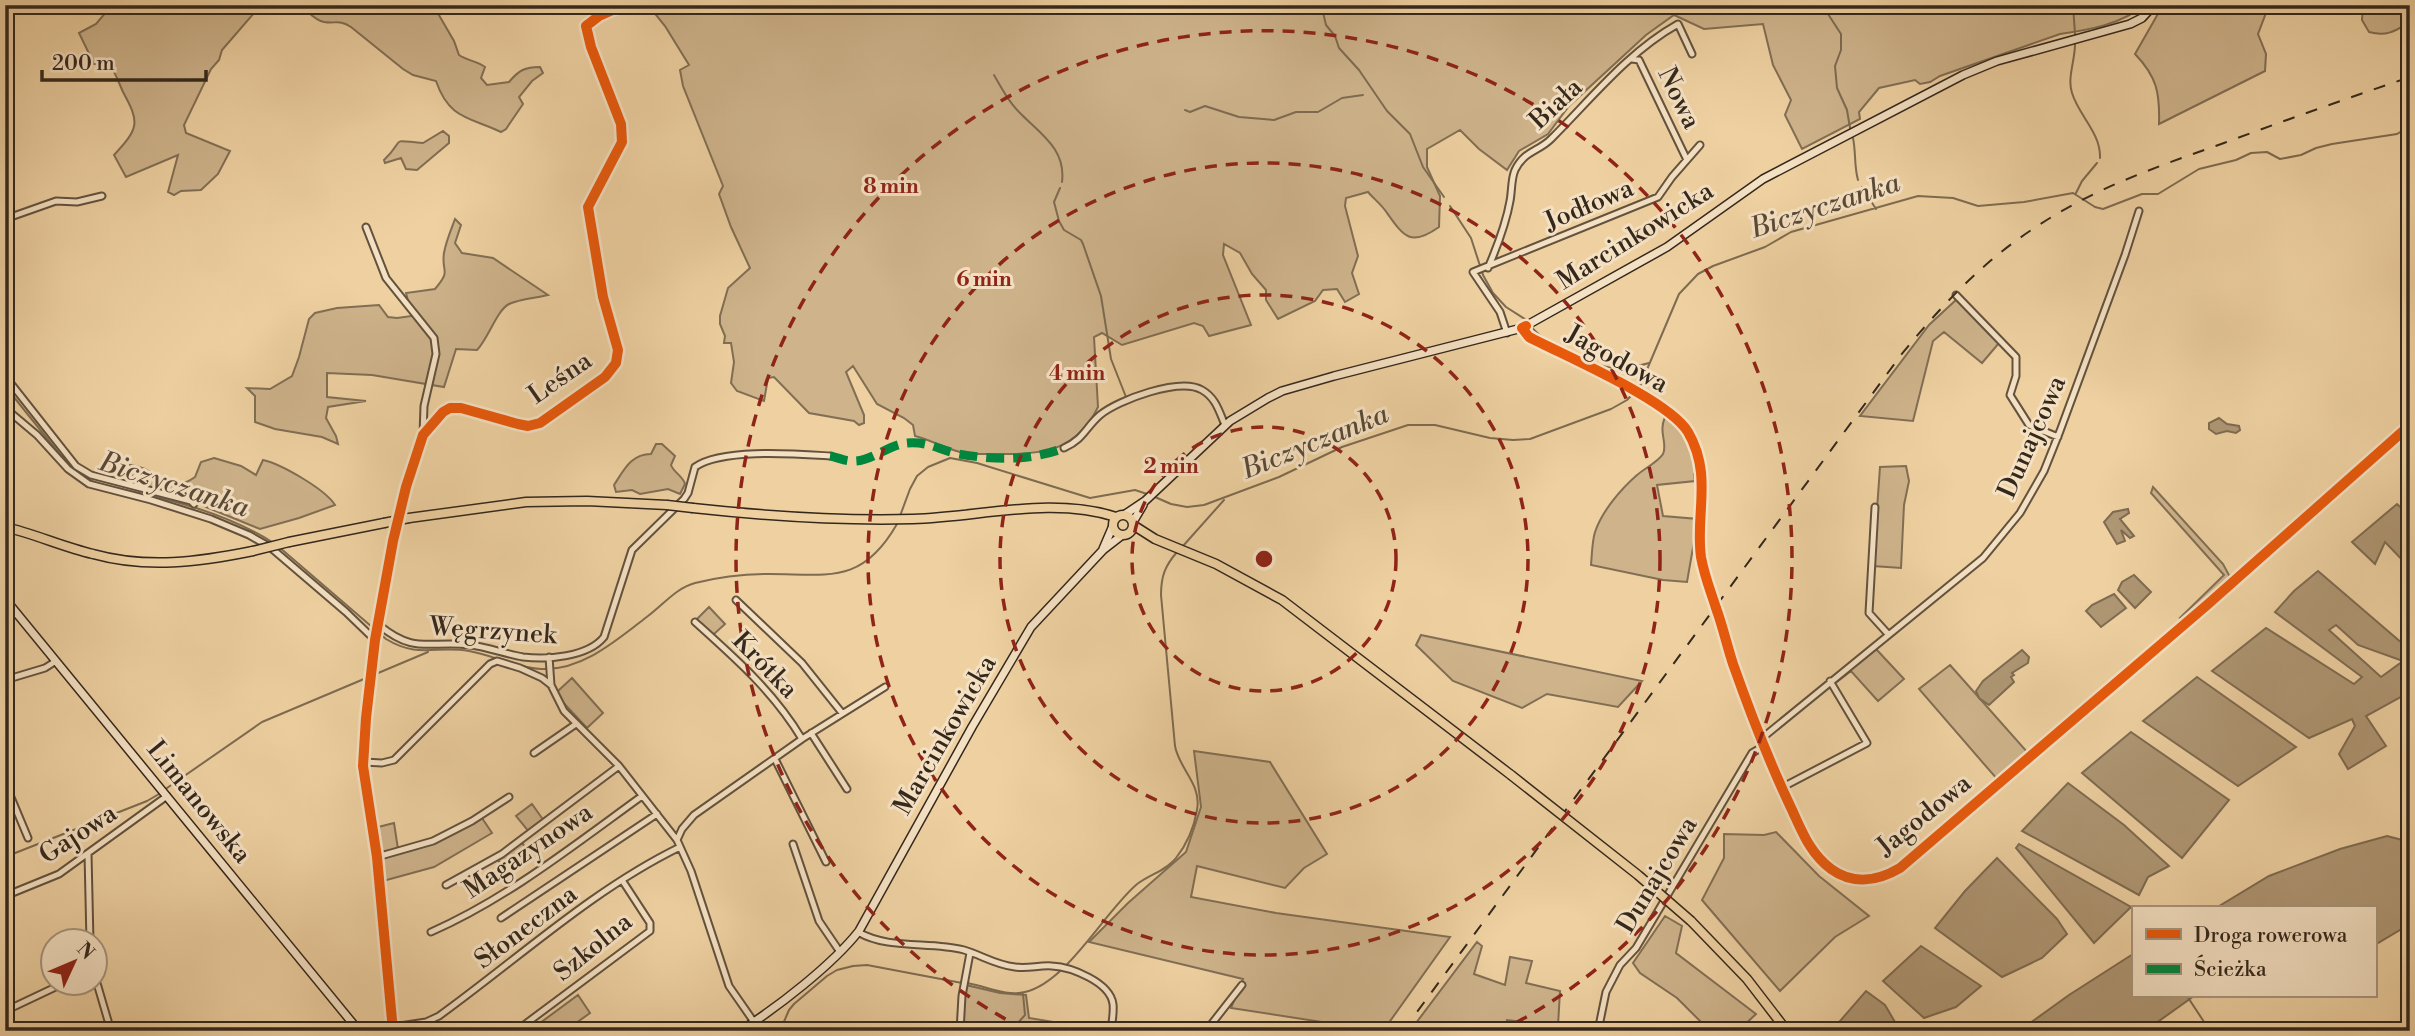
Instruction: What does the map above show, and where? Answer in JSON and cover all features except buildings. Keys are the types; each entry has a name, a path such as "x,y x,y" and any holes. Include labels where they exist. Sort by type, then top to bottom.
{"main road":[{"path":"5,527 121,561 179,563 253,551 409,518 526,502 587,501 667,505 743,514 883,519 1053,507 1079,508 1116,521 1133,523 1154,539"},
{"path":"1116,521 1116,534 1154,539 1194,554 1245,578 1282,600 1511,775 1673,904 1727,957 1787,1031"},
{"path":"1125,535 1133,523"}],"street":[{"name":"Leśna","path":"393,1029 377,857 364,762 371,676 393,541 406,487 423,435 443,412 450,408 461,408 528,426 540,423 605,377 617,363 618,350 603,297 588,207 622,142 621,124 591,47 586,26 599,16 624,5"},
{"name":"Marcinkowicka","path":"1103,550 1116,521 1145,501 1225,425 1282,391 1507,333 1527,325 1667,247 1763,179 1920,97 1997,61 2130,24 2142,18 2154,5"},
{"name":"Biała","path":"1481,270 1497,246 1510,203 1514,172 1525,154 1549,142 1575,112 1651,40 1678,24 1692,54"},
{"name":"Nowa","path":"1632,59 1639,60 1687,160"},
{"name":"Jodłowa","path":"1481,270 1658,197 1700,145"},
{"path":"5,219 56,201 77,202 102,196"},
{"name":"Dunajcowa","path":"1761,739 1983,558 2020,513 2044,471 2058,437 2126,255 2139,211"},
{"path":"366,228 386,278 434,338 436,354 424,406 423,435"},
{"path":"1481,270 1507,333"},
{"path":"1956,295 2017,357 2016,376 2010,395 2029,425 2058,437"},
{"name":"Jagodowa","path":"1527,325 1529,337 1628,387 1686,429 1693,442 1702,478 1700,542 1704,574 1761,739 1812,852 1829,868 1847,878 1859,880 1887,876 1908,861 2197,614 2410,425"},
{"path":"5,376 76,466 91,475 194,504"},
{"path":"1064,448 1084,436 1095,420 1105,412 1126,401 1164,389 1192,386 1203,390 1213,398 1225,425"},
{"path":"5,408 37,435 79,478 99,488 151,500 211,519 256,538 286,559 376,638"},
{"name":"Węgrzynek","path":"379,625 408,643 470,645 526,657 549,658 584,651 602,640 632,550 688,494 695,467 711,459 762,454 830,456"},
{"name":"Marcinkowicka","path":"1133,523 1145,501"},
{"path":"1875,508 1868,607 1869,613 1888,634"},
{"name":"Marcinkowicka","path":"740,1031 754,1027 840,952 858,932 1031,627 1103,550 1125,535"},
{"name":"Limanowska","path":"5,599 359,1031"},
{"name":"Krótka","path":"736,600 803,663 842,713"},
{"name":"Krótka","path":"695,622 750,672 775,700 802,739"},
{"path":"549,658 549,675 556,700 576,724 619,766 677,840 691,871 729,986 754,1027"},
{"path":"5,680 46,668 56,661"},
{"path":"364,762 382,763 394,760 490,664 497,661 520,668 551,685"},
{"path":"1781,788 1867,743 1830,681"},
{"name":"Krótka","path":"677,840 694,815 802,739 885,687"},
{"path":"534,753 576,724"},
{"path":"811,733 846,789"},
{"name":"Dunajcowa","path":"1598,1031 1605,992 1613,976 1636,948 1656,916 1752,753 1764,746"},
{"path":"775,759 826,862"},
{"name":"Magazynowa","path":"446,885 502,854 619,766"},
{"path":"5,783 28,838"},
{"name":"Gajowa","path":"5,896 59,874 167,796"},
{"name":"Magazynowa","path":"431,932 519,884 642,796"},
{"path":"377,857 433,841 509,797"},
{"name":"Magazynowa","path":"501,918 657,814"},
{"path":"793,844 818,921 840,952"},
{"name":"Słoneczna","path":"393,1029 426,1022 439,1016 622,880 680,847"},
{"path":"88,855 90,928"},
{"name":"Szkolna","path":"516,1031 650,931 650,923 622,880"},
{"path":"858,932 873,938 962,950 1013,967 1067,969 1104,988 1113,1004 1111,1031"},
{"path":"960,1031 970,953"},
{"path":"1206,1031 1242,985"},
{"path":"5,1012 38,996"},
{"path":"101,998 111,1031"},
{"path":"426,1022 433,1031"}],"shaded area":[{"path":"112,5 261,5 222,50 184,125 186,133 230,151 218,174 201,190 181,191 174,195 168,192 178,155 126,177 114,155 132,131 132,111 108,62 94,64 79,33 96,24"},
{"path":"300,5 424,5 436,10 459,55 485,67 481,78 487,85 509,82 519,72 530,68 540,67 543,73 532,81 519,97 523,104 501,132 461,115 447,103 436,81 413,75 403,69 351,27 340,22 320,21"},
{"path":"648,5 2144,5 2136,12 2116,21 2060,34 1940,76 1930,82 1920,84 1915,80 1879,88 1859,112 1860,119 1802,149 1785,115 1791,100 1773,65 1763,24 1704,29 1674,15 1646,35 1569,106 1548,134 1519,151 1507,170 1479,149 1460,130 1427,149 1427,167 1440,196 1439,227 1429,233 1415,238 1404,233 1368,192 1346,198 1345,206 1358,256 1352,273 1359,294 1345,302 1337,289 1323,290 1315,301 1278,319 1266,300 1266,290 1252,274 1240,253 1224,244 1223,255 1251,325 1209,336 1203,326 1194,323 1122,345 1102,333 1094,337 1098,407 1080,433 1057,447 1043,451 969,454 915,436 913,425 877,404 853,366 846,372 864,415 864,423 859,425 854,421 809,413 774,377 768,378 764,401 737,391 731,383 734,362 731,343 724,343 720,316 728,288 750,268 731,227 719,194 723,186 683,86 680,70 689,65 665,26"},
{"path":"2163,5 2269,5 2258,34 2266,54 2265,71 2159,124 2156,86 2135,54"},
{"path":"2363,5 2410,5 2410,22 2386,33 2369,32 2362,20"},
{"path":"443,131 449,136 449,143 417,170 406,169 401,158 385,163 384,160 399,142 423,143"},
{"path":"455,219 461,225 455,243 462,253 493,258 548,295 509,304 500,312 477,350 456,349 444,387 372,375 327,373 327,397 366,401 328,407 326,418 338,444 322,437 275,429 255,422 255,396 247,388 270,389 292,376 309,319 315,313 337,308 379,305 388,317 412,316 406,293 435,289 440,283 445,274 445,249"},
{"path":"1957,299 1999,343 1982,363 1944,332 1933,341 1913,421 1860,416 1929,325"},
{"path":"1665,417 1683,434 1697,472 1694,474 1695,481 1657,485 1663,516 1698,519 1687,582 1663,580 1591,565 1595,532 1607,508 1640,472 1663,454 1662,428"},
{"path":"2219,418 2227,424 2239,426 2240,430 2236,433 2227,431 2216,434 2209,429 2209,423"},
{"path":"656,444 662,444 675,456 671,465 685,484 680,494 668,489 640,494 632,490 616,492 614,485 629,464 638,457 651,454"},
{"path":"214,458 241,466 256,475 263,460 271,462 313,485 335,505 260,529 206,507 189,497 137,483 132,478 130,465 170,483 186,482 195,477 201,462"},
{"path":"1906,466 1909,481 1904,505 1901,568 1873,566 1880,467"},
{"path":"2153,487 2223,564 2230,577 2184,621 2180,618 2224,575 2151,493"},
{"path":"2397,504 2410,516 2410,568 2385,542 2375,564 2352,542"},
{"path":"2128,509 2129,513 2120,519 2134,536 2130,538 2121,530 2125,541 2117,544 2104,522 2113,512"},
{"path":"2318,571 2410,650 2410,692 2366,716 2386,746 2348,769 2339,754 2355,726 2352,719 2309,738 2212,671 2266,628 2354,684 2362,677 2275,612","holes":["2336,625 2358,645 2403,661 2381,677 2329,630"]},
{"path":"2134,575 2151,592 2135,608 2118,590 2122,582"},
{"path":"2114,594 2126,608 2101,627 2086,611"},
{"path":"709,607 725,624 713,635 696,620"},
{"path":"1421,635 1642,681 1618,707 1547,694 1522,708 1453,681 1416,645"},
{"path":"1876,649 1904,679 1878,701 1851,671 1833,685 1835,680"},
{"path":"2022,650 2029,657 2028,663 2012,673 2014,682 1989,705 1979,698 1976,691 1983,681"},
{"path":"1950,665 2029,754 1997,779 1919,689"},
{"path":"2197,677 2296,747 2238,786 2143,721"},
{"path":"572,678 603,713 587,728 558,697 558,691"},
{"path":"2131,732 2229,800 2182,858 2082,773"},
{"path":"1194,751 1270,762 1327,854 1304,868 1285,888 1197,866 1191,897 1276,913 1450,937 1383,1031 1361,1031 1361,1028 1231,1008 1243,979 1089,942 1186,852 1201,807"},
{"path":"2068,783 2124,825 2169,866 2148,877 2139,895 2022,831"},
{"path":"532,804 544,821 529,832 516,816"},
{"path":"482,818 492,833 434,867 383,881 380,858 417,847"},
{"path":"394,823 398,849 380,852 378,827"},
{"path":"1776,832 1819,876 1869,916 1835,937 1780,991 1702,900 1724,858 1724,834 1764,835"},
{"path":"2387,836 2410,842 2410,924 2376,944 2376,906 2219,906 2269,876 2340,849"},
{"path":"522,843 533,856 506,875 497,858"},
{"path":"2019,844 2131,907 2094,943 2016,848"},
{"path":"1997,858 2057,919 2067,934 2042,958 2002,977 1935,928"},
{"path":"1665,916 1682,926 1676,953 1756,1014 1738,1031 1710,1031 1677,998 1640,973 1633,963"},
{"path":"1477,942 1482,946 1474,974 1505,985 1510,957 1532,961 1526,983 1560,991 1558,1026 1507,1020 1503,1031 1413,1031 1416,1023"},
{"path":"1921,946 1981,986 1956,1007 1924,1018 1883,981"},
{"path":"2132,955 2132,998 2191,998 2145,1031 2019,1031"},
{"path":"966,985 1000,993 1026,995 1029,1018 1090,1028 1090,1031 961,1031"},
{"path":"1866,991 1885,1005 1895,1022 1892,1031 1837,1031 1834,1028"},
{"path":"578,995 590,1013 565,1031 546,1031 540,1023"}],"waterway":[{"path":"1320,5 1326,25 1335,36 1339,48 1359,70 1387,111 1410,134 1423,167 1444,197"},
{"path":"1819,5 1841,34 1841,50 1835,66 1837,88 1847,110 1850,128"},
{"path":"2073,5 2075,34"},
{"path":"2075,44 2071,87 2075,101 2097,141 2100,158"},
{"path":"994,75 1014,106 1051,144 1060,161 1062,182"},
{"path":"1185,110 1190,112 1205,106 1239,117 1274,120 1296,112 1318,112 1342,98 1363,95"},
{"name":"Biczyczanka","path":"1155,497 1187,507 1204,505 1279,477 1342,447 1408,425 1435,425 1490,438 1530,439 1611,409 1627,400 1640,386 1679,294 1698,274 1765,247 1791,232 1918,196 1953,198 1978,206 2024,202 2073,193 2103,209 2142,194 2158,194 2199,169 2236,160 2251,153 2267,152 2280,159 2332,144 2397,134 2410,126"},
{"path":"1853,138 1858,180"},
{"path":"2076,193 2097,163"},
{"path":"1862,187 1876,209"},
{"path":"1060,188 1054,202 1059,221 1064,230 1083,244 1101,296 1111,359 1126,397"},
{"path":"1450,206 1471,238 1483,275 1493,293 1506,307 1528,321"},
{"path":"1531,326 1557,347 1594,364 1619,368 1649,363"},
{"name":"Biczyczanka","path":"5,386 66,462 81,475"},
{"name":"Biczyczanka","path":"900,516 917,476 928,467 950,458 977,463 1090,498 1135,490 1147,494"},
{"name":"Biczyczanka","path":"86,479 97,483"},
{"name":"Biczyczanka","path":"102,485 211,513 272,542"},
{"path":"1183,546 1224,500"},
{"name":"Biczyczanka","path":"279,547 386,639 398,645 418,650 469,651 541,669 571,665 598,652 688,585 750,575 827,574 857,567 871,558 897,524"},
{"path":"967,983 1011,993 1025,992 1040,986 1070,961 1136,885 1172,862 1187,841 1198,801 1175,746 1161,595 1164,572 1177,552"},
{"path":"167,788 262,722 428,652"},
{"path":"5,857 159,794"},
{"path":"780,1031 794,1004 837,970 867,965 962,983"},
{"path":"1015,1031 1016,1025 1025,1015 1023,994"},
{"path":"2188,998 2210,1031"}],"railway":[{"path":"1403,1031 1901,355 1964,285 2017,240 2058,213 2104,189 2175,160 2410,77"}],"marked path":[{"path":"830,456 858,461 907,443 927,445 959,454 999,458 1025,457 1064,448"}],"cycle path":[{"path":"393,1031 377,857 363,766 375,640 393,541 406,487 423,435 443,412 450,408 461,408 528,426 540,423 605,377 616,363 618,350 603,297 588,207 622,142 621,124 591,47 586,26 599,16 624,5"},
{"path":"1526,326 1522,328 1529,337 1639,393 1660,406 1688,432 1700,464 1702,479 1702,564 1747,702 1776,776 1808,843 1831,869 1857,879 1883,876 1900,868 2207,605 2410,425"}]}
